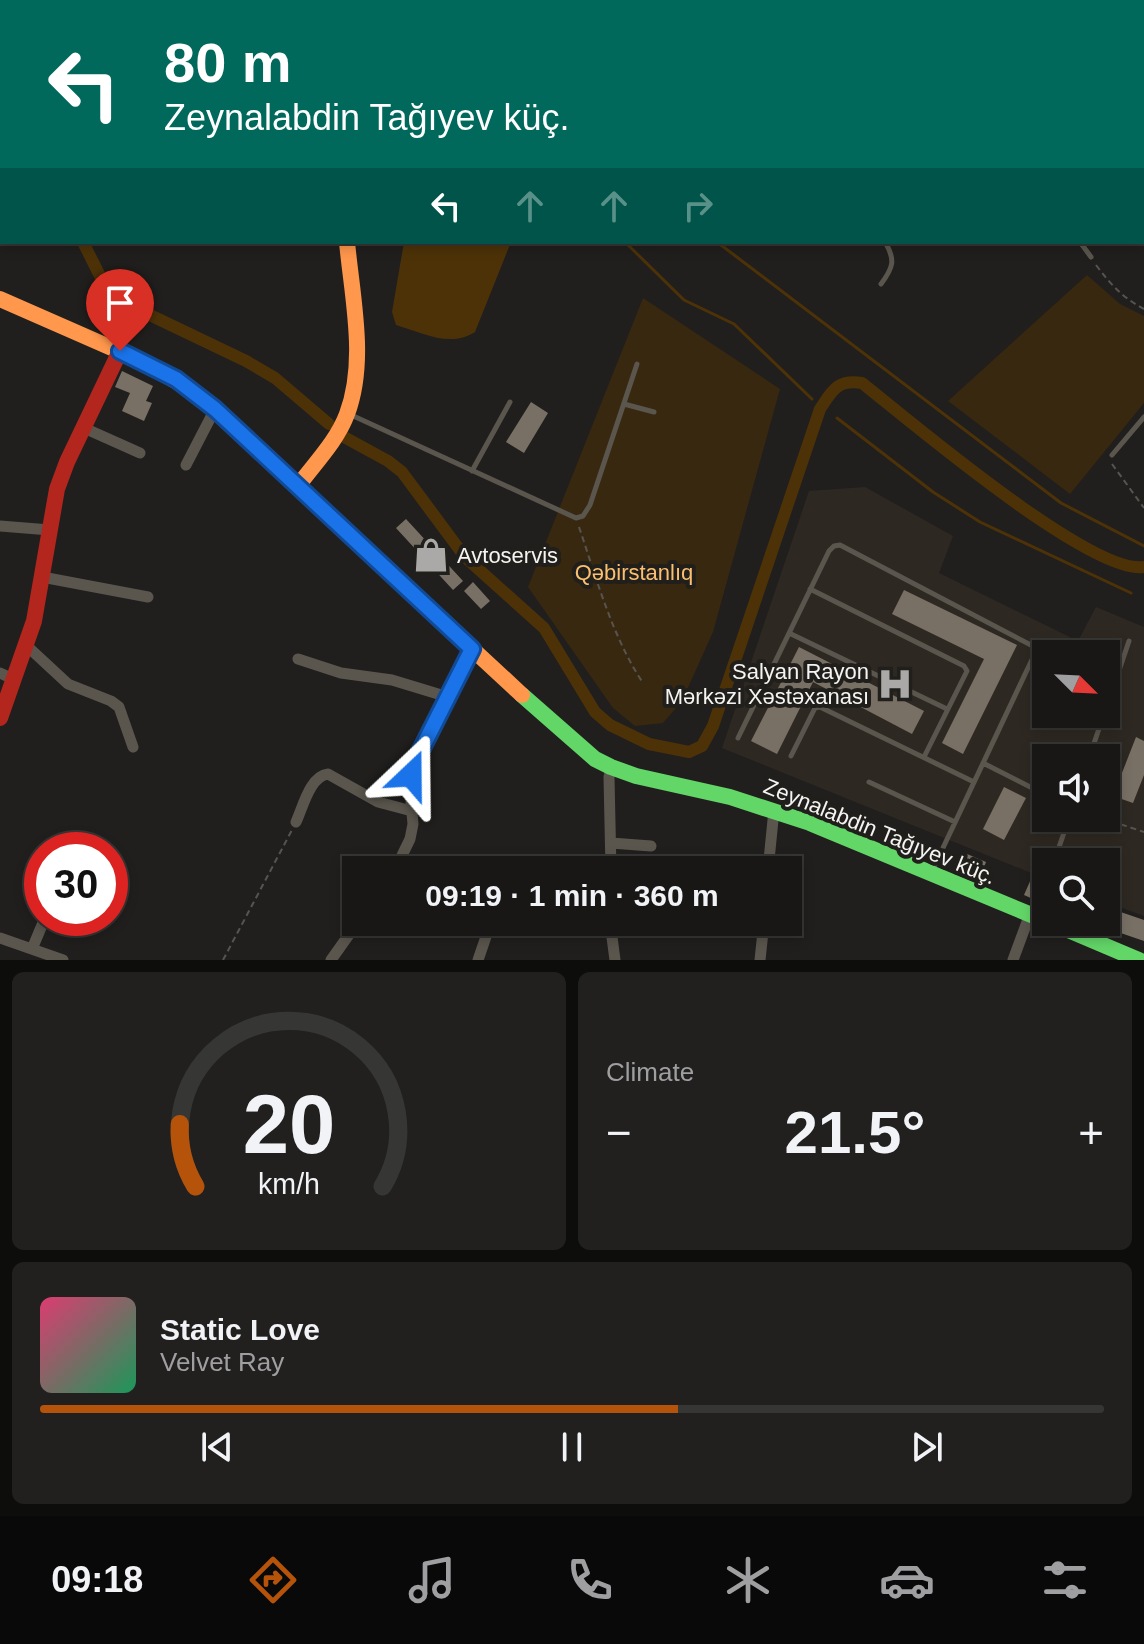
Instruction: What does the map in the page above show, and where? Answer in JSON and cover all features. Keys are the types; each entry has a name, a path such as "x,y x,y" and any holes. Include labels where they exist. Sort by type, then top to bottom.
{"main road":[{"path":"298,486 348,414 355,380 355,336 347,244"},
{"name":"Zeynalabdin Tağıyev küç.","path":"0,299 176,379 215,409 578,747 611,767 774,810 1032,915"},
{"path":"0,718 7,676 27,646 57,489 120,351"},
{"name":"Zeynalabdin Tağıyev küç.","path":"1094,936 1139,960"}],"street":[{"path":"186,465 215,409"},
{"path":"84,428 140,453"},
{"path":"0,526 50,530"},
{"path":"42,577 148,597"},
{"path":"27,646 68,684 119,707 133,747"},
{"path":"403,856 410,839 411,775 472,649"},
{"path":"298,659 341,673 392,680 448,697"},
{"path":"611,767 611,856"},
{"path":"296,822 315,780 322,774 328,774 378,802 412,811"},
{"path":"769,856 774,810"},
{"path":"611,843 651,846"},
{"path":"1013,960 1032,933"},
{"path":"32,949 37,936"},
{"path":"331,960 348,936"},
{"path":"478,960 486,936"},
{"path":"612,936 615,960"},
{"path":"760,960 763,936"},
{"path":"0,938 63,960"}],"lane":[{"path":"881,284 893,263 886,244"},
{"path":"1081,244 1091,257"},
{"path":"348,414 576,518 583,516 590,505 637,364"},
{"path":"472,471 510,402"},
{"path":"624,404 654,412"},
{"path":"1112,455 1144,417"},
{"path":"738,738 834,546 840,545 1032,646"},
{"path":"810,589 964,666 967,671 924,757"},
{"path":"789,633 947,709"},
{"path":"1120,668 1129,641"},
{"path":"931,874 1032,660"},
{"path":"791,756 815,708 820,707 974,782"},
{"path":"983,763 1032,788"},
{"path":"869,782 955,822"}],"path":[{"path":"1091,257 1114,290 1144,309"},
{"path":"1112,455 1113,466 1144,508"},
{"path":"576,518 615,631 643,683"},
{"path":"223,960 296,822"},
{"path":"1120,824 1144,832"}],"shaded area":[{"path":"404,244 510,244 475,332 456,339 426,335 396,325 392,312"},
{"name":"Salyan Rayon Mərkəzi Xəstəxanası","path":"865,487 953,536 939,573 1076,640 1032,640 1032,728 1120,728 1120,640 1079,640 1096,607 1144,627 1144,916 1120,907 1120,848 1032,848 1032,873 722,748 809,491"}],"green space":[{"path":"1087,275 1120,304 1144,316 1144,403 1070,494 948,401"},
{"name":"Qəbirstanlıq","path":"643,298 780,389 713,632 682,701 663,723 635,726 613,708 528,587"}],"building":[{"path":"122,371 153,386 146,401 152,403 144,421 122,411 130,393 115,387"},
{"path":"531,402 548,413 524,453 506,442"},
{"path":"406,519 463,581 453,590 396,528"},
{"path":"473,582 490,601 481,609 464,591"},
{"path":"904,590 1017,645 963,754 942,743 984,659 892,614"},
{"path":"799,647 924,711 912,734 813,682 777,754 751,741"},
{"path":"1136,737 1144,741 1144,775 1133,803 1120,798 1120,778"},
{"path":"1004,787 1026,798 1004,840 983,829"},
{"path":"967,854 986,862 979,880 959,872"},
{"path":"1031,879 1032,879 1032,899 1024,895"},
{"path":"1120,912 1144,920 1144,941 1120,933"}],"waterway":[{"path":"84,244 100,276 129,305 275,378 329,424"},
{"path":"627,244 684,300 734,324 812,399"},
{"path":"720,244 1061,503 1144,546"},
{"path":"344,437 402,472 465,557 544,628 595,712 610,725 649,744 689,752 702,746 713,726 820,409 841,385 862,383 1001,492 1084,547 1119,563 1144,567"},
{"path":"837,418 933,492 980,522 1131,593"}],"traffic: fast":[{"path":"522,695 595,759 611,767 636,776 730,797 810,823 1032,915"},
{"path":"1082,936 1139,960"}],"traffic: slow":[{"path":"298,486 338,433 353,394 357,351 347,244"},
{"path":"0,299 139,360 195,392 522,695"}],"traffic: jam":[{"path":"0,718 34,621 57,489 120,351"}],"place":[{"name":"Avtoservis","path":"431,555"},
{"name":"Salyan Rayon Mərkəzi Xəstəxanası","path":"895,684"}],"route":[{"path":"120,351 195,392 472,649 411,775"}]}
